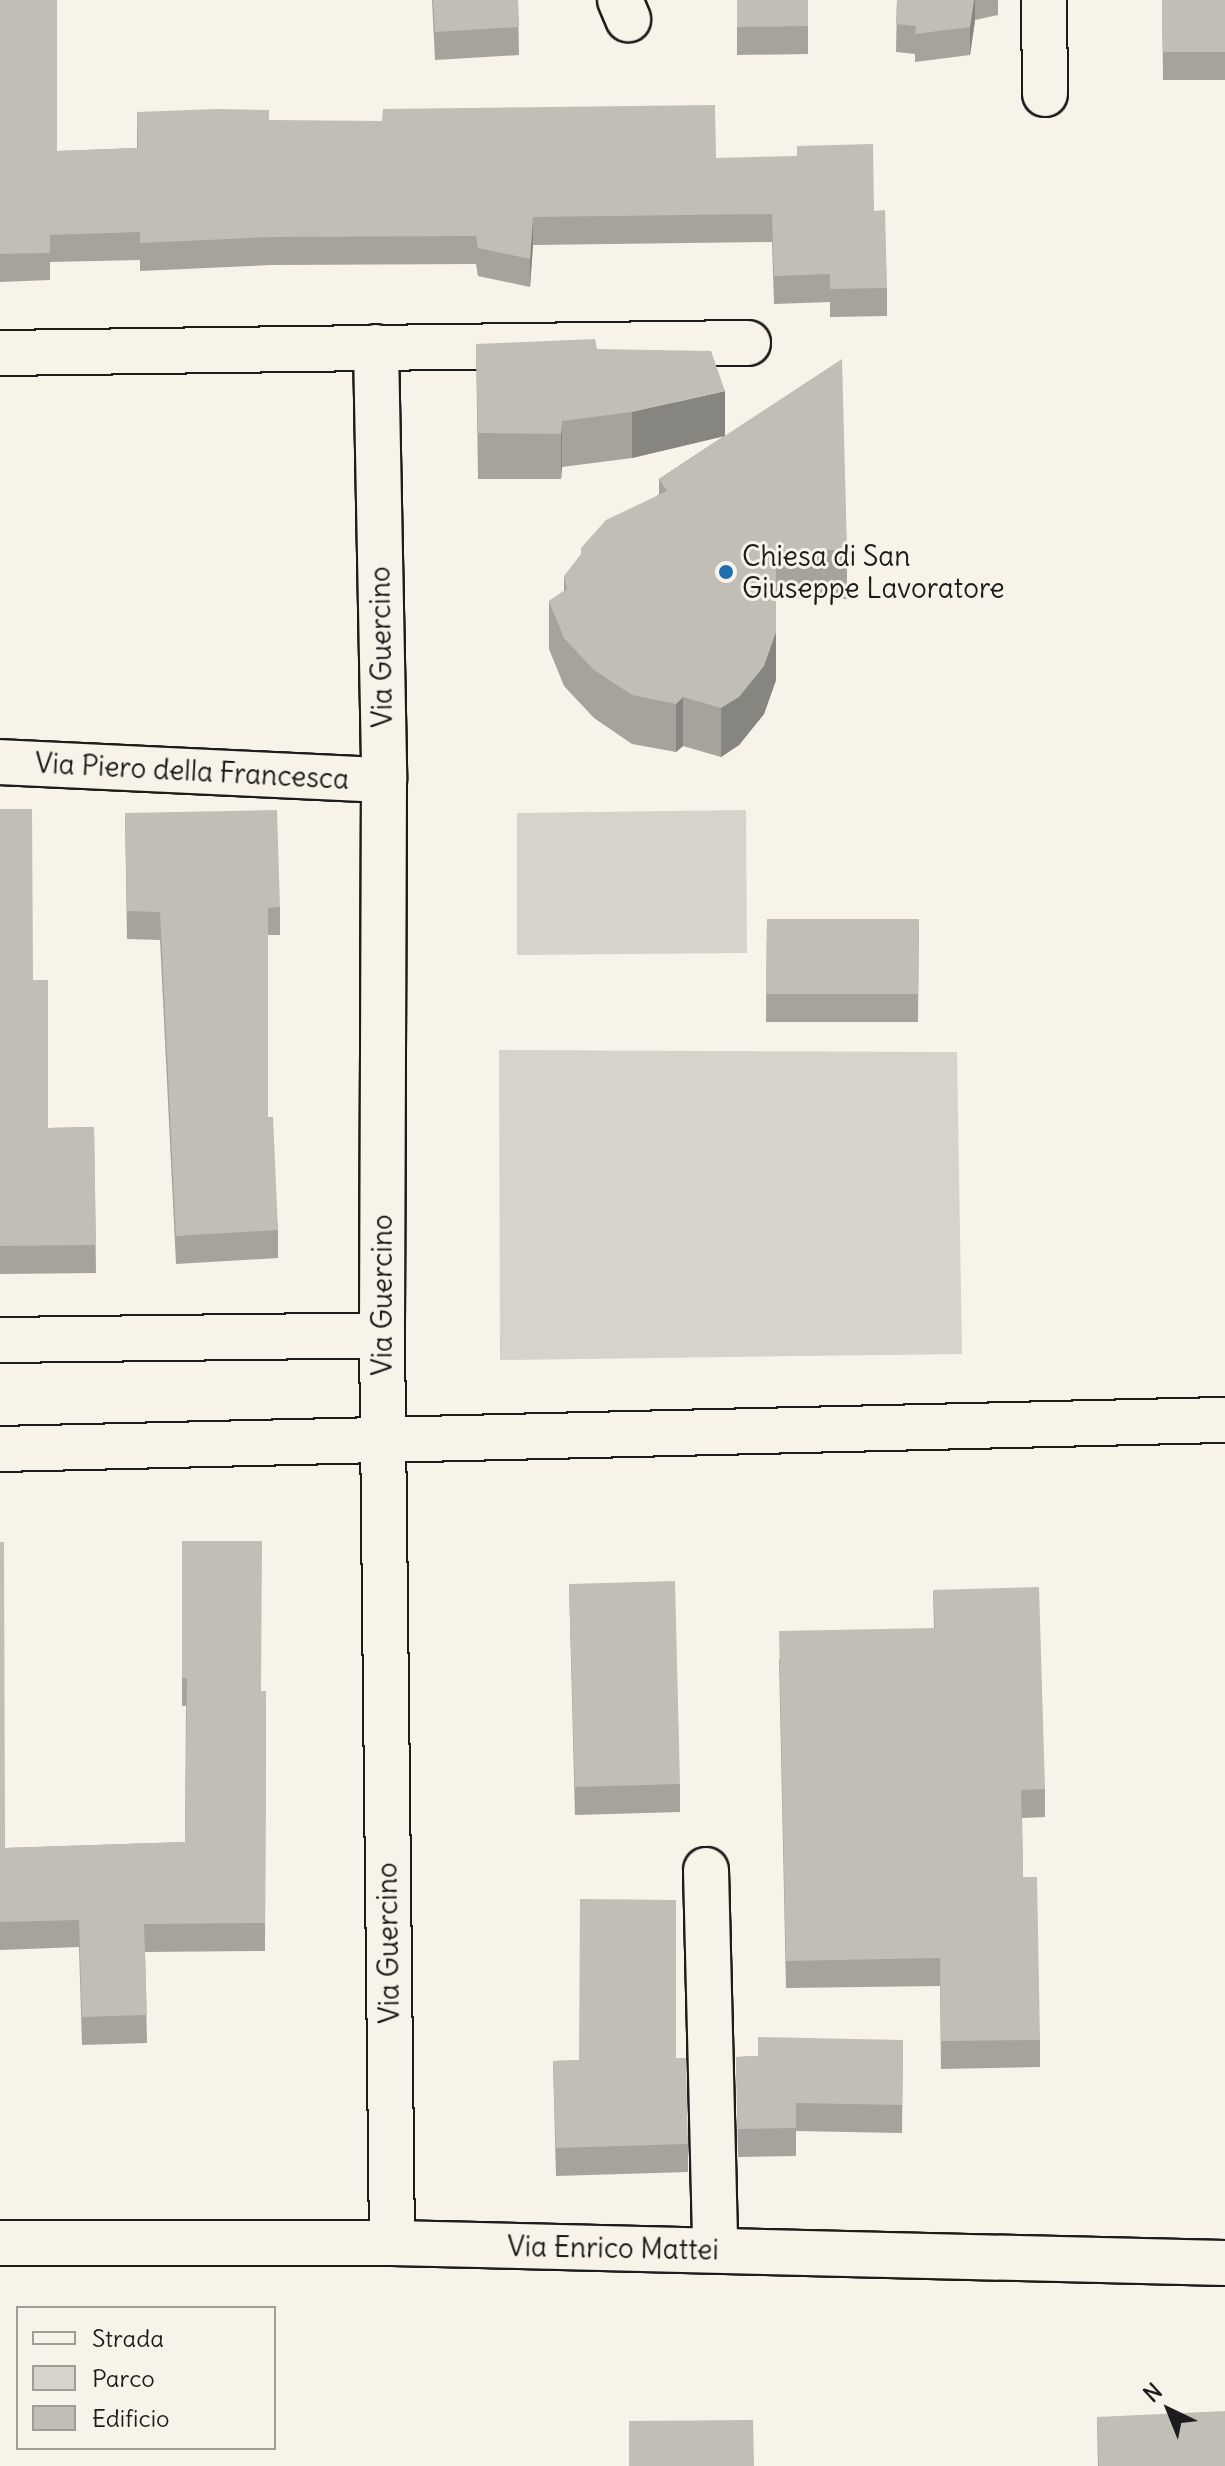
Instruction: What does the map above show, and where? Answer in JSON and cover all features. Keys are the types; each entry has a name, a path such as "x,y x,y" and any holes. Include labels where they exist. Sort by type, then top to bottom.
{"street":[{"path":"1044,0 1045,94"},
{"path":"0,353 748,343"},
{"name":"Via Guercino","path":"376,347 384,780 382,1335 392,2243"},
{"name":"Via Piero della Francesca","path":"0,762 384,780"},
{"path":"0,1340 382,1335"},
{"path":"0,1449 1225,1420"},
{"path":"706,1870 715,2250"},
{"name":"Via Enrico Mattei","path":"0,2243 392,2243 1225,2263"}],"green space":[{"path":"746,810 747,953 517,955 517,813"},
{"path":"499,1050 957,1052 962,1354 500,1360"}],"building":[{"path":"0,0 57,0 57,151 138,148 137,112 217,109 269,110 269,120 382,121 383,109 715,105 716,158 797,156 797,146 873,144 874,211 885,210 887,288 830,289 830,274 774,276 772,214 533,217 530,259 478,248 476,236 272,237 140,243 140,232 50,235 50,253 0,254"},
{"path":"433,0 518,0 519,27 435,32"},
{"path":"737,0 808,0 808,26 737,27"},
{"path":"897,0 974,0 970,27 915,34 916,26 896,24"},
{"path":"1162,0 1225,0 1225,52 1163,52"},
{"path":"595,339 597,349 711,351 725,391 632,412 562,421 561,434 478,433 476,344"},
{"name":"Chiesa di San Giuseppe Lavoratore","path":"842,359 847,550 776,550 776,632 764,666 739,697 721,708 683,697 676,704 632,695 594,670 564,638 549,601 567,589 564,576 581,554 581,548 606,520 667,491 659,479"},
{"path":"0,809 32,809 33,980 48,980 48,1128 94,1127 96,1245 0,1246"},
{"path":"277,810 280,907 268,908 268,1117 273,1117 278,1230 176,1236 160,912 127,911 125,813"},
{"path":"767,919 919,919 918,994 766,994"},
{"path":"182,1541 262,1541 261,1691 266,1691 265,1923 144,1924 147,2015 82,2017 79,1920 0,1922 0,1542 4,1542 5,1848 185,1842 187,1678 182,1678"},
{"path":"675,1581 680,1784 575,1787 569,1584"},
{"path":"1039,1587 1045,1789 1021,1790 1023,1877 1037,1877 1040,2040 941,2041 940,1958 786,1961 779,1631 935,1628 933,1590"},
{"path":"580,1899 676,1900 676,2058 686,2058 688,2144 556,2148 553,2061 579,2060"},
{"path":"758,2037 903,2040 902,2105 796,2103 796,2128 738,2129 736,2057 758,2056"},
{"path":"1225,2411 1225,2466 1099,2466 1097,2417"},
{"path":"753,2420 754,2466 629,2466 629,2421"}],"place":[{"name":"Chiesa di San Giuseppe Lavoratore","path":"726,572"}]}
